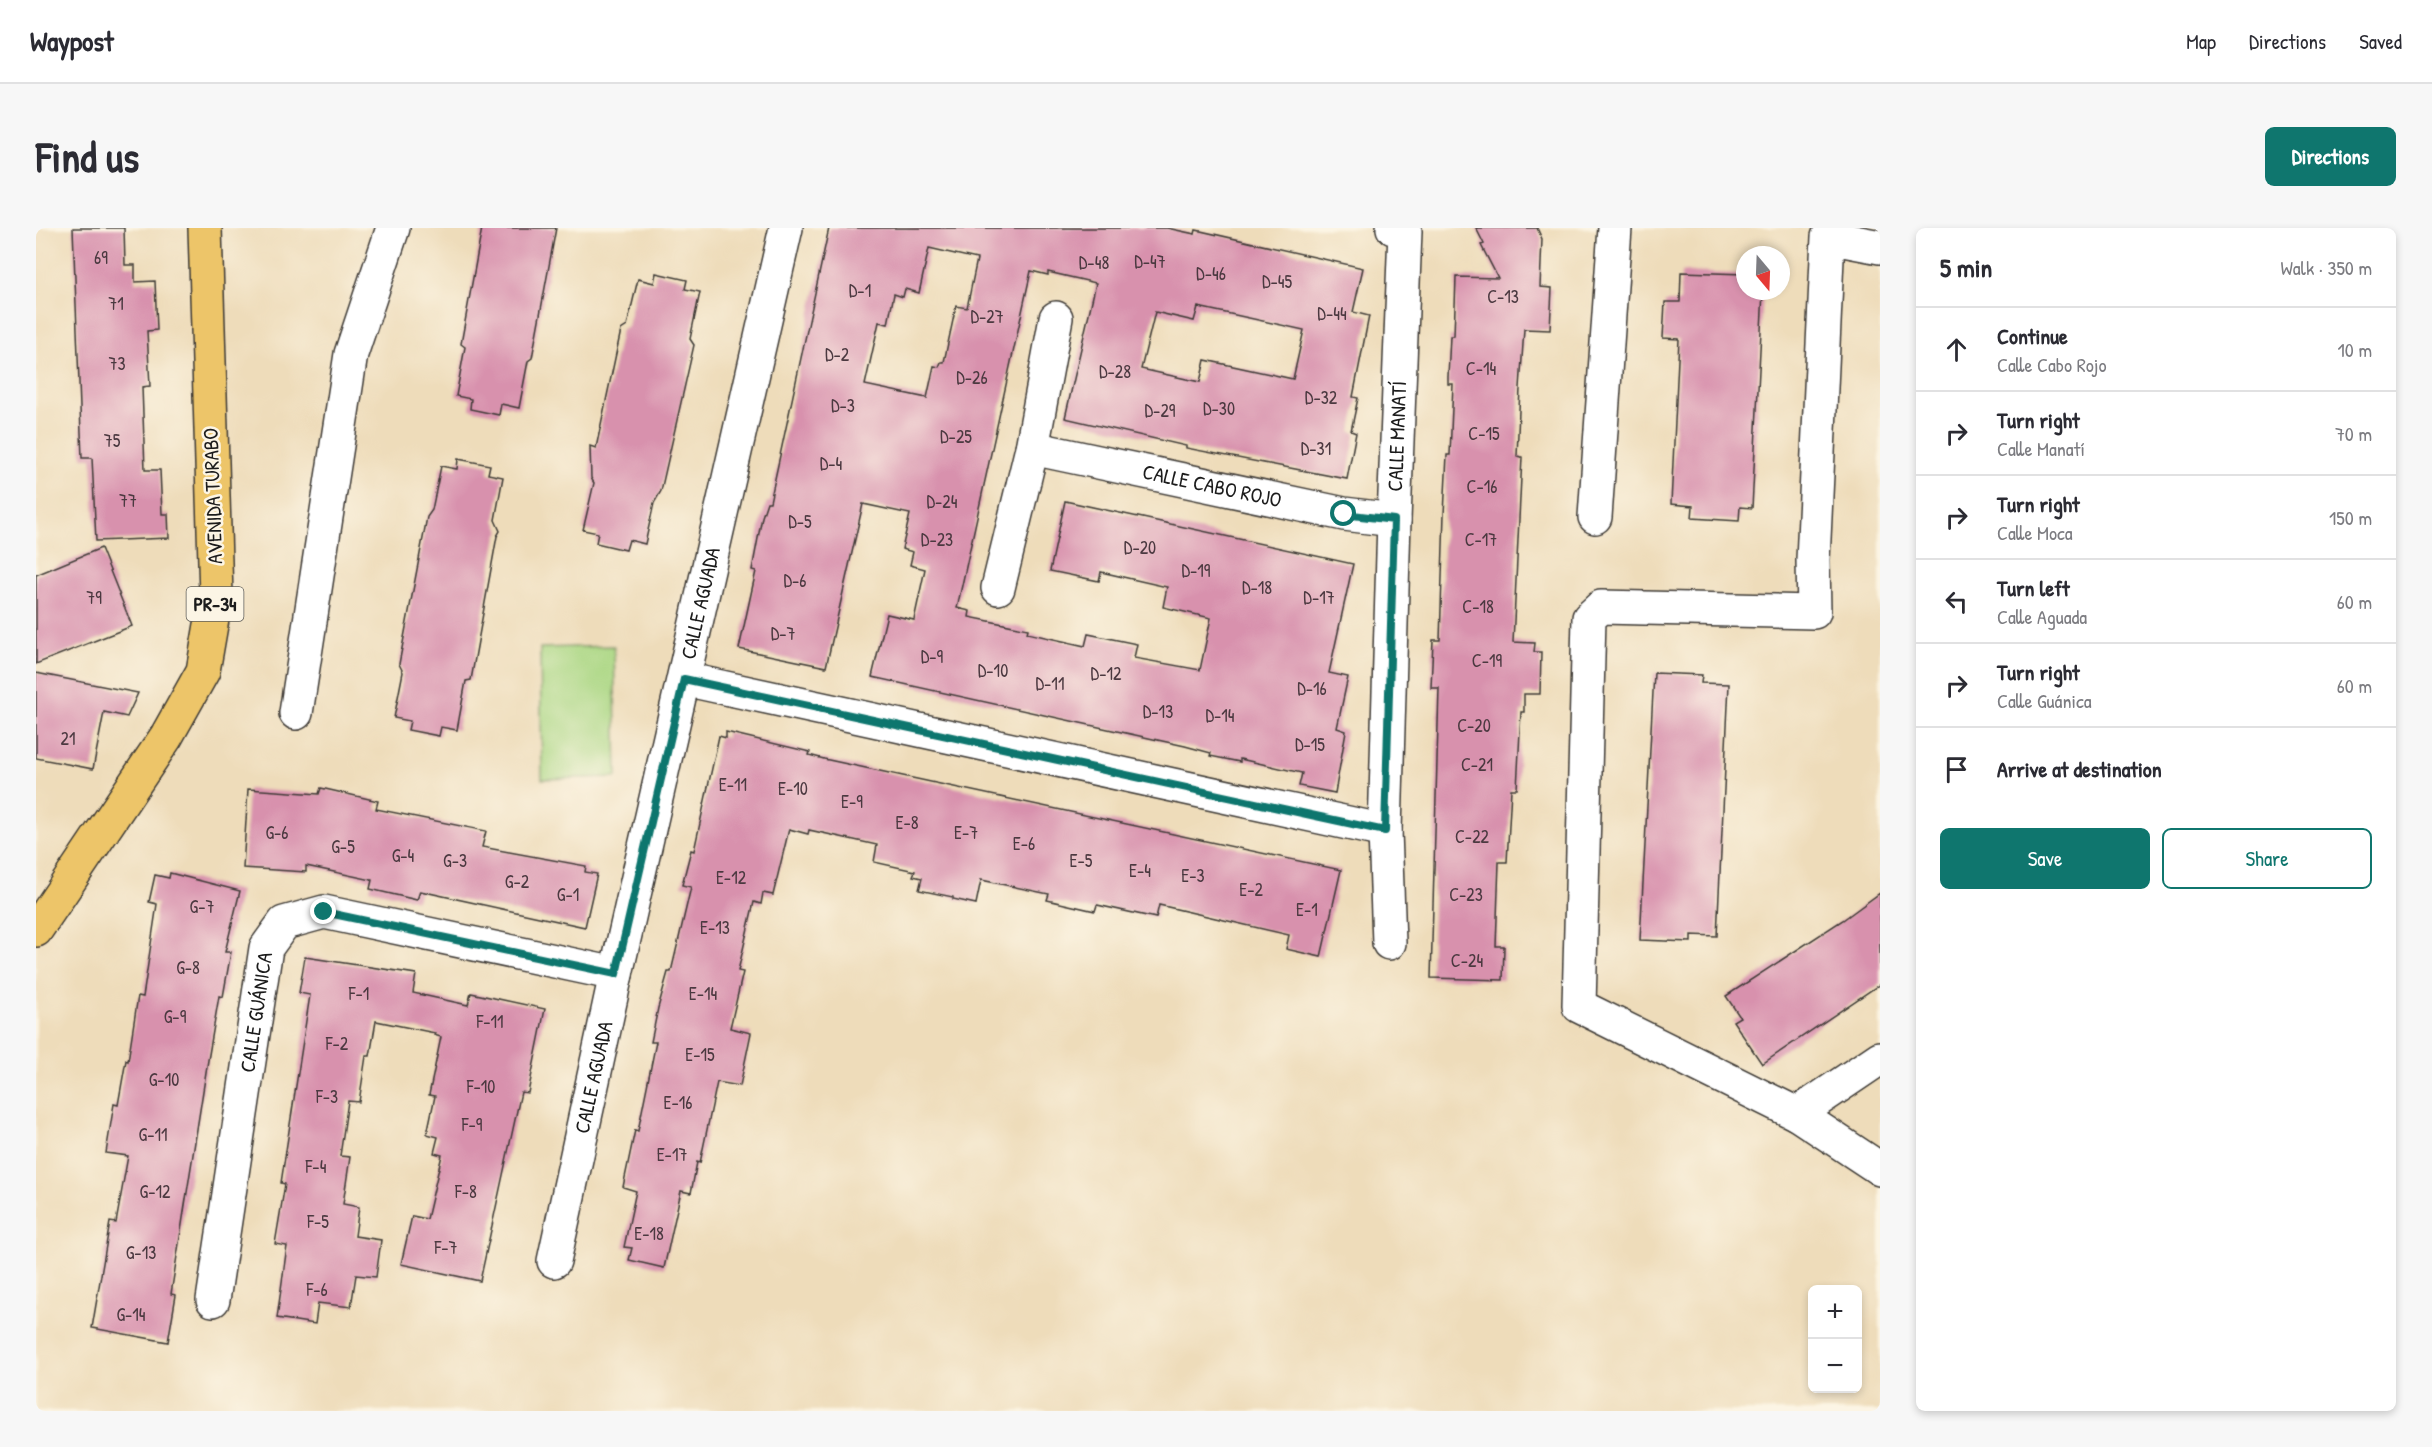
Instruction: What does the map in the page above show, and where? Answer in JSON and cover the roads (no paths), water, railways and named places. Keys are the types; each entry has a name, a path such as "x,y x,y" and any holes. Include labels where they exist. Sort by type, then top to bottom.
{"main road":[{"name":"AVENIDA TURABO","path":"36,930 166,737 203,671 216,596 206,228"}],"street":[{"path":"296,713 351,354 393,228"},
{"name":"CALLE AGUADA","path":"554,1261 616,974 786,228"},
{"name":"CALLE MANATÍ","path":"1389,943 1385,831 1405,231 1393,228"},
{"path":"1595,517 1615,228"},
{"path":"1880,247 1828,237 1813,560 1814,612 1601,607 1589,618 1579,1006 1797,1114 1880,1169"},
{"path":"998,588 1032,448 1056,318"},
{"name":"CALLE CABO ROJO","path":"1032,448 1344,514 1394,520"},
{"path":"684,679 1385,831"},
{"name":"CALLE GUÁNICA","path":"213,1300 266,948 284,922 324,912 616,974"},
{"path":"1797,1114 1880,1058"}]}
